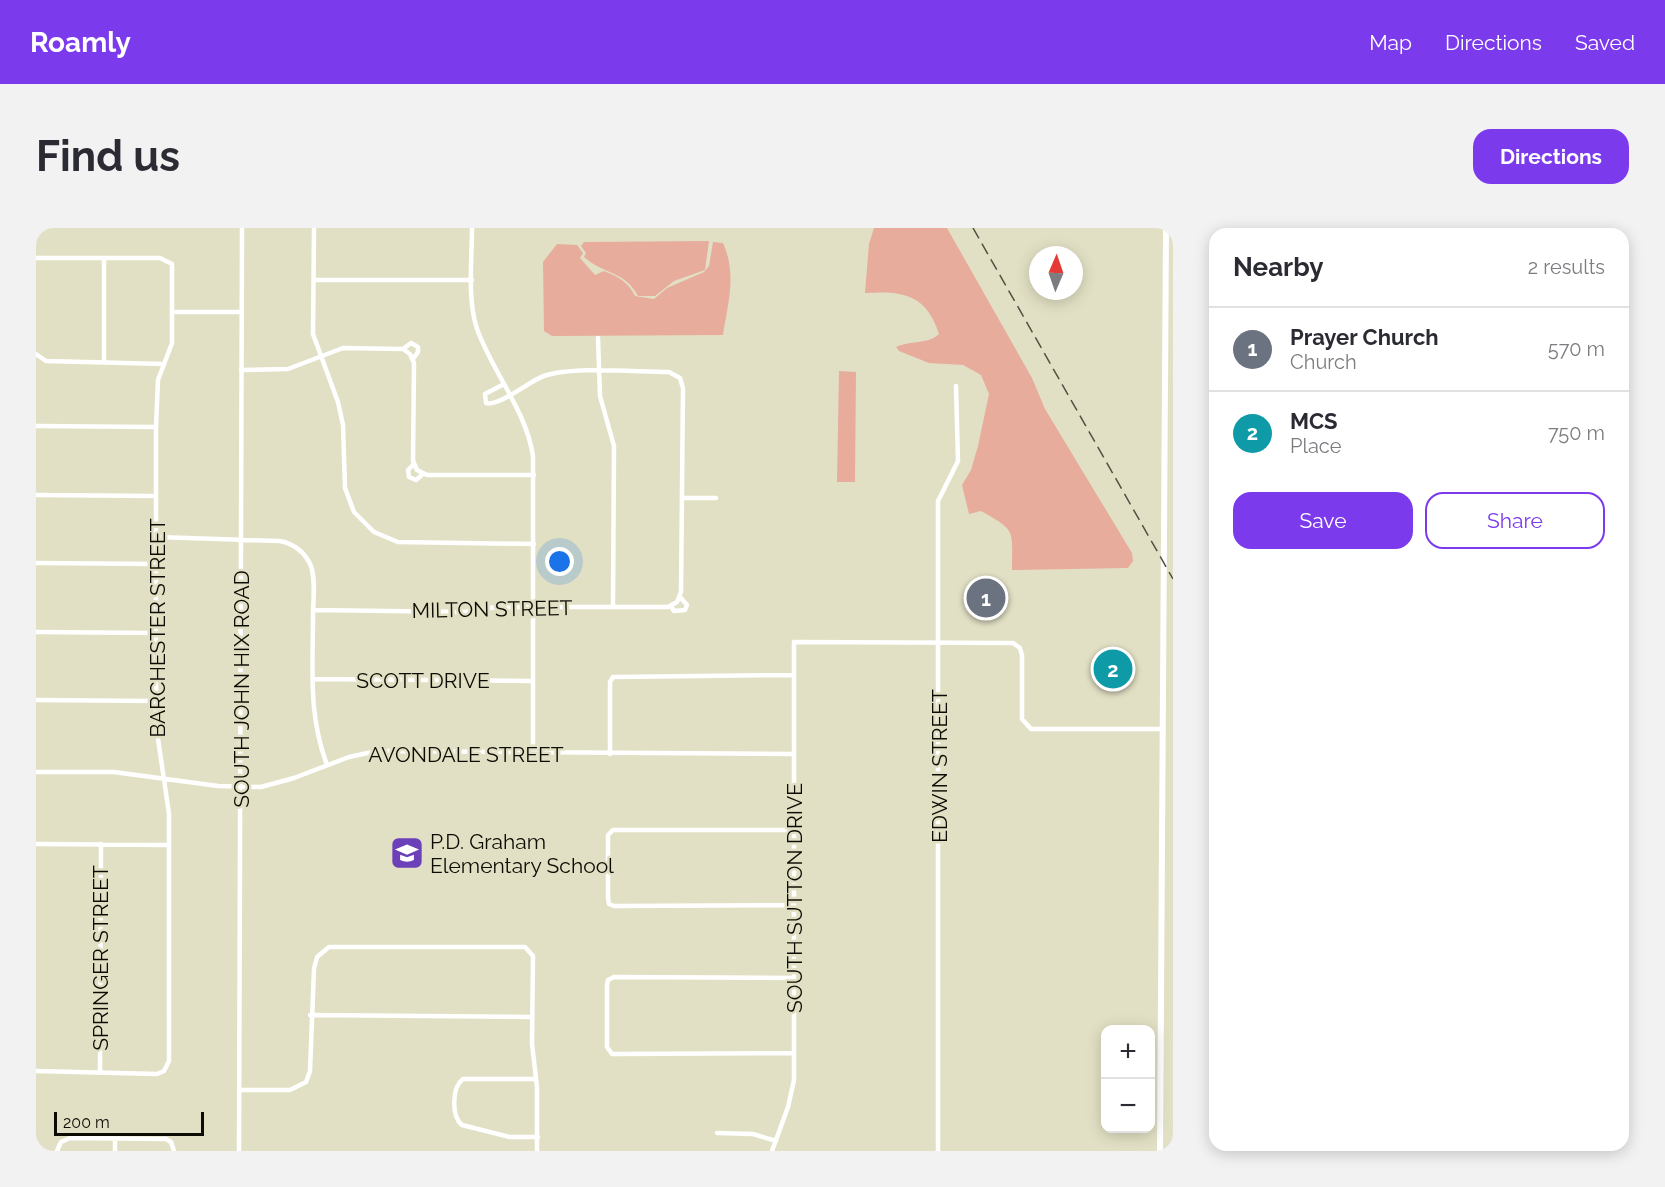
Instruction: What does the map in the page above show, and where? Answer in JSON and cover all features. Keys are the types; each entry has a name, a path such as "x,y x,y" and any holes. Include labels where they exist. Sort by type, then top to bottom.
{"main road":[{"path":"1160,1151 1166,228"}],"street":[{"name":"SOUTH JOHN HIX ROAD","path":"239,1151 242,228"},
{"path":"314,228 313,334 341,414 346,494 354,512 365,526 382,537 403,543 534,544"},
{"path":"472,228 472,305 477,330 530,440 534,475 533,753"},
{"path":"36,258 104,258 104,361"},
{"name":"BARCHESTER STREET","path":"100,1072 157,1074 166,1068 168,1061 169,814 157,740 156,427 157,387 172,343 173,268 170,262 160,258 104,258"},
{"path":"314,280 472,280"},
{"path":"172,312 241,312"},
{"path":"1165,333 1173,333"},
{"path":"598,339 600,396 614,446 613,607"},
{"path":"241,370 288,369 343,348 403,349 411,343 418,347 418,352 413,359 413,465 408,470 410,477 416,480 423,474 534,475"},
{"path":"1165,343 1173,343"},
{"path":"403,349 413,359"},
{"path":"37,355 46,360 165,364"},
{"path":"504,384 486,393 484,401 493,404 548,375 669,372 678,376 683,388 682,498 678,600 671,606"},
{"name":"EDWIN STREET","path":"938,1151 938,501 958,461 956,386"},
{"path":"36,426 156,427"},
{"path":"413,465 423,474"},
{"path":"36,495 156,496"},
{"path":"682,498 716,498"},
{"path":"156,537 280,541 299,549 308,560 312,572 314,725 327,765"},
{"path":"36,563 156,564"},
{"name":"MILTON STREET","path":"313,610 465,612 496,607 671,606 674,611 685,610 687,605 678,600"},
{"path":"36,632 156,633"},
{"path":"938,641 1009,642 1017,645 1022,655 1022,719 1031,729 1162,729"},
{"name":"SOUTH SUTTON DRIVE","path":"772,1151 792,1094 794,1053 794,642 938,641"},
{"path":"610,754 610,682 613,676 793,675"},
{"name":"SCOTT DRIVE","path":"313,679 533,681"},
{"path":"36,700 156,701"},
{"name":"AVONDALE STREET","path":"36,772 114,772 241,788 278,783 356,755 377,751 610,754 794,753"},
{"path":"794,830 615,830 609,833 608,893 609,904 614,906 794,905"},
{"path":"36,844 169,845"},
{"name":"SPRINGER STREET","path":"100,1072 101,844"},
{"path":"239,1090 290,1090 304,1084 310,1071 310,1015 316,960 325,950 338,945 522,947 530,950 533,956 532,1044 536,1079 537,1151"},
{"path":"794,978 614,977 607,982 608,1051 615,1054 794,1053"},
{"path":"310,1015 532,1017"},
{"path":"36,1071 100,1072"},
{"path":"536,1079 463,1079 456,1088 455,1115 462,1125 510,1137 538,1137"},
{"path":"717,1133 753,1134 776,1141"},
{"path":"57,1151 61,1142 70,1138 163,1139 171,1142 174,1151"},
{"path":"116,1139 116,1151"}],"shaded area":[{"path":"874,228 947,228 1032,378 1045,409 1132,553 1133,561 1128,568 1012,570 1012,539 1007,528 981,511 969,514 962,485 971,470 989,394 981,375 963,365 929,363 899,351 896,347 929,340 939,334 927,310 911,298 891,293 865,293 869,244"},
{"path":"709,241 705,270 674,281 655,296 638,296 626,281 584,257 586,253 581,246 584,242"},
{"path":"713,242 723,243 730,266 729,300 723,335 552,336 544,331 543,262 557,244 577,245 583,253 580,258 595,275 604,271 609,273 626,284 635,296 654,299 667,288 704,272 709,266"},
{"path":"839,371 856,372 855,482 837,482"}],"railway":[{"path":"973,228 1173,579"}],"place":[{"name":"Prayer Church","path":"986,598"},
{"name":"MCS","path":"1113,669"},
{"name":"P.D. Graham Elementary School","path":"407,853"}]}
